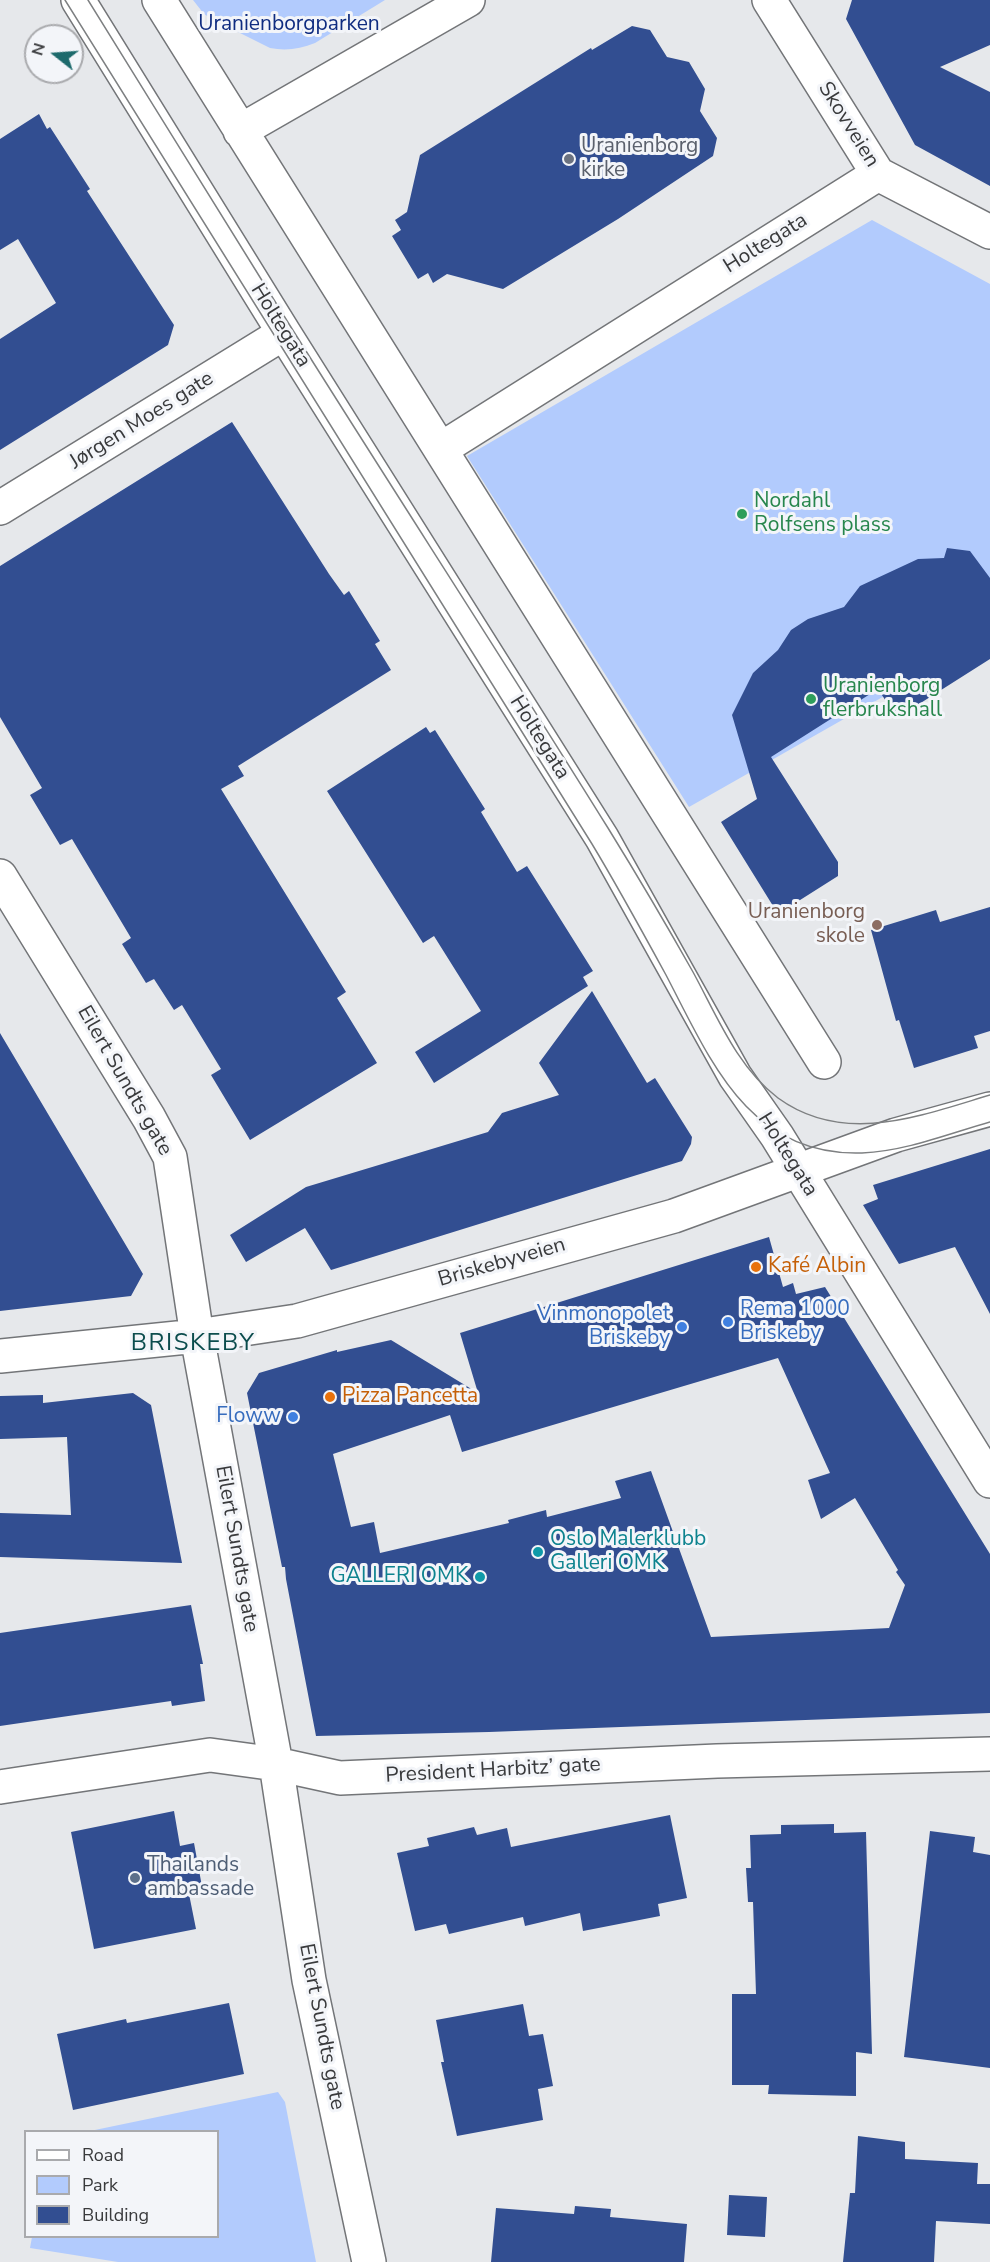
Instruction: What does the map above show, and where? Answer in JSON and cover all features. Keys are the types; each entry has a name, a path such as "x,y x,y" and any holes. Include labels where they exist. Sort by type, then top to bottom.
{"street":[{"name":"Holtegata","path":"78,0 284,333 602,838 735,1076 777,1136 990,1481"},
{"path":"159,0 824,1062"},
{"path":"240,131 468,0"},
{"name":"Skovveien","path":"769,0 878,174 990,232"},
{"name":"Holtegata","path":"441,449 878,174"},
{"name":"Jørgen Moes gate","path":"0,508 284,333"},
{"name":"Eilert Sundts gate","path":"0,876 149,1118 170,1157 197,1336 276,1764 309,1980 369,2262"},
{"name":"Briskebyveien","path":"0,1356 197,1336 297,1321 674,1216 896,1136 990,1109"},
{"name":"President Harbitz’ gate","path":"0,1787 210,1755 276,1764 340,1778 717,1761 990,1754"}],"green space":[{"name":"Uranienborgparken","path":"193,0 385,0 315,43 298,48 282,49 270,48 212,19 204,14"},
{"path":"872,220 990,284 990,636 689,807 467,456"},
{"path":"278,2092 285,2102 316,2262 118,2262 30,2248 32,2238 219,2238 219,2130 95,2130"}],"building":[{"path":"852,0 990,0 990,45 940,67 990,92 990,186 915,145 846,19"},
{"name":"Uranienborg kirke","path":"632,26 650,30 667,57 689,62 705,89 700,111 717,138 713,156 618,219 503,289 447,274 433,283 428,273 418,279 392,236 401,230 395,220 407,212 420,155 591,48 592,50"},
{"path":"39,114 47,129 50,127 90,189 87,191 174,325 168,345 0,450 0,339 56,303 18,239 0,250 0,139"},
{"path":"232,422 329,574 344,595 349,591 380,641 375,644 391,670 238,766 244,776 221,789 346,992 337,998 377,1063 250,1140 211,1075 221,1069 182,1005 174,1010 154,979 146,983 122,944 131,938 72,839 60,845 30,795 42,788 0,717 0,566"},
{"path":"947,548 970,551 990,578 990,659 897,718 878,689 771,757 838,862 838,876 778,914 721,822 757,799 732,715 753,673 778,650 791,630 808,619 844,607 860,586 918,559 944,558"},
{"path":"426,727 430,733 435,730 485,809 481,812 517,872 527,866 593,971 583,977 588,986 434,1083 415,1052 481,1011 434,936 423,943 327,791"},
{"path":"990,907 990,1031 974,1036 978,1048 914,1068 899,1020 896,1021 871,930 936,910 940,922"},
{"path":"592,991 647,1083 655,1078 692,1137 682,1161 331,1270 305,1228 246,1262 230,1235 306,1187 488,1132 502,1113 559,1095 539,1063"},
{"path":"0,1033 143,1274 131,1296 0,1311"},
{"path":"990,1149 990,1314 955,1247 899,1264 863,1205 878,1199 873,1185"},
{"path":"769,1237 783,1287 793,1283 796,1294 825,1287 990,1554 990,1713 489,1732 316,1736 285,1567 282,1567 247,1393 259,1373 337,1350 337,1352 391,1340 478,1393 460,1333","holes":["778,1358 830,1473 808,1480 821,1519 855,1498 905,1585 889,1628 711,1637 651,1471 615,1481 621,1498 547,1517 546,1510 508,1520 509,1523 380,1553 374,1522 351,1527 333,1454 450,1415 462,1452"]},
{"path":"133,1393 151,1405 182,1563 0,1557 0,1513 71,1515 67,1437 0,1439 0,1396 43,1395 43,1403"},
{"path":"191,1605 203,1664 200,1664 205,1701 172,1706 171,1701 0,1726 0,1633"},
{"path":"174,1811 180,1846 194,1843 203,1892 189,1894 196,1929 94,1949 71,1832"},
{"path":"670,1815 687,1898 658,1904 660,1916 583,1931 580,1913 525,1926 523,1917 449,1934 446,1924 415,1931 397,1853 429,1846 427,1838 474,1827 477,1835 507,1828 511,1847"},
{"path":"834,1824 834,1833 866,1832 872,2054 856,2052 856,2096 768,2094 769,2085 732,2085 732,1994 756,1994 753,1902 748,1902 746,1868 751,1868 750,1835 781,1834 781,1825"},
{"path":"930,1831 975,1837 973,1852 990,1855 990,2068 904,2057"},
{"path":"229,2003 244,2074 73,2110 57,2034 126,2019 127,2023"},
{"path":"523,2004 529,2036 543,2034 553,2086 538,2089 543,2120 457,2136 441,2062 444,2062 436,2020"},
{"path":"858,2136 905,2142 905,2159 978,2163 977,2184 990,2184 990,2224 936,2221 934,2262 843,2262 850,2193 855,2193"},
{"path":"729,2195 767,2197 765,2237 727,2235"},
{"path":"575,2206 611,2209 610,2217 687,2224 684,2262 491,2262 496,2208 574,2214"}],"tram line":[{"path":"65,0 592,844 648,942 699,1039 717,1069 738,1097 761,1121 789,1139 823,1150 878,1152 927,1141 990,1122"},
{"path":"88,0 289,324 608,828 683,954 729,1040 751,1071 778,1098 803,1113 829,1121 856,1124 910,1118 990,1095"}],"place":[{"name":"Uranienborg kirke","path":"569,159"},
{"name":"Nordahl Rolfsens plass","path":"742,514"},
{"name":"Uranienborg flerbrukshall","path":"811,699"},
{"name":"Uranienborg skole","path":"877,925"},
{"name":"Kafé Albin","path":"756,1267"},
{"name":"Rema 1000 Briskeby","path":"728,1322"},
{"name":"Vinmonopolet Briskeby","path":"682,1327"},
{"name":"Pizza Pancetta","path":"330,1397"},
{"name":"Floww","path":"293,1417"},
{"name":"Oslo Malerklubb Galleri OMK","path":"538,1552"},
{"name":"GALLERI OMK","path":"480,1577"},
{"name":"Thailands ambassade","path":"135,1878"}],"district":[{"name":"BRISKEBY","path":"193,1344"}]}
